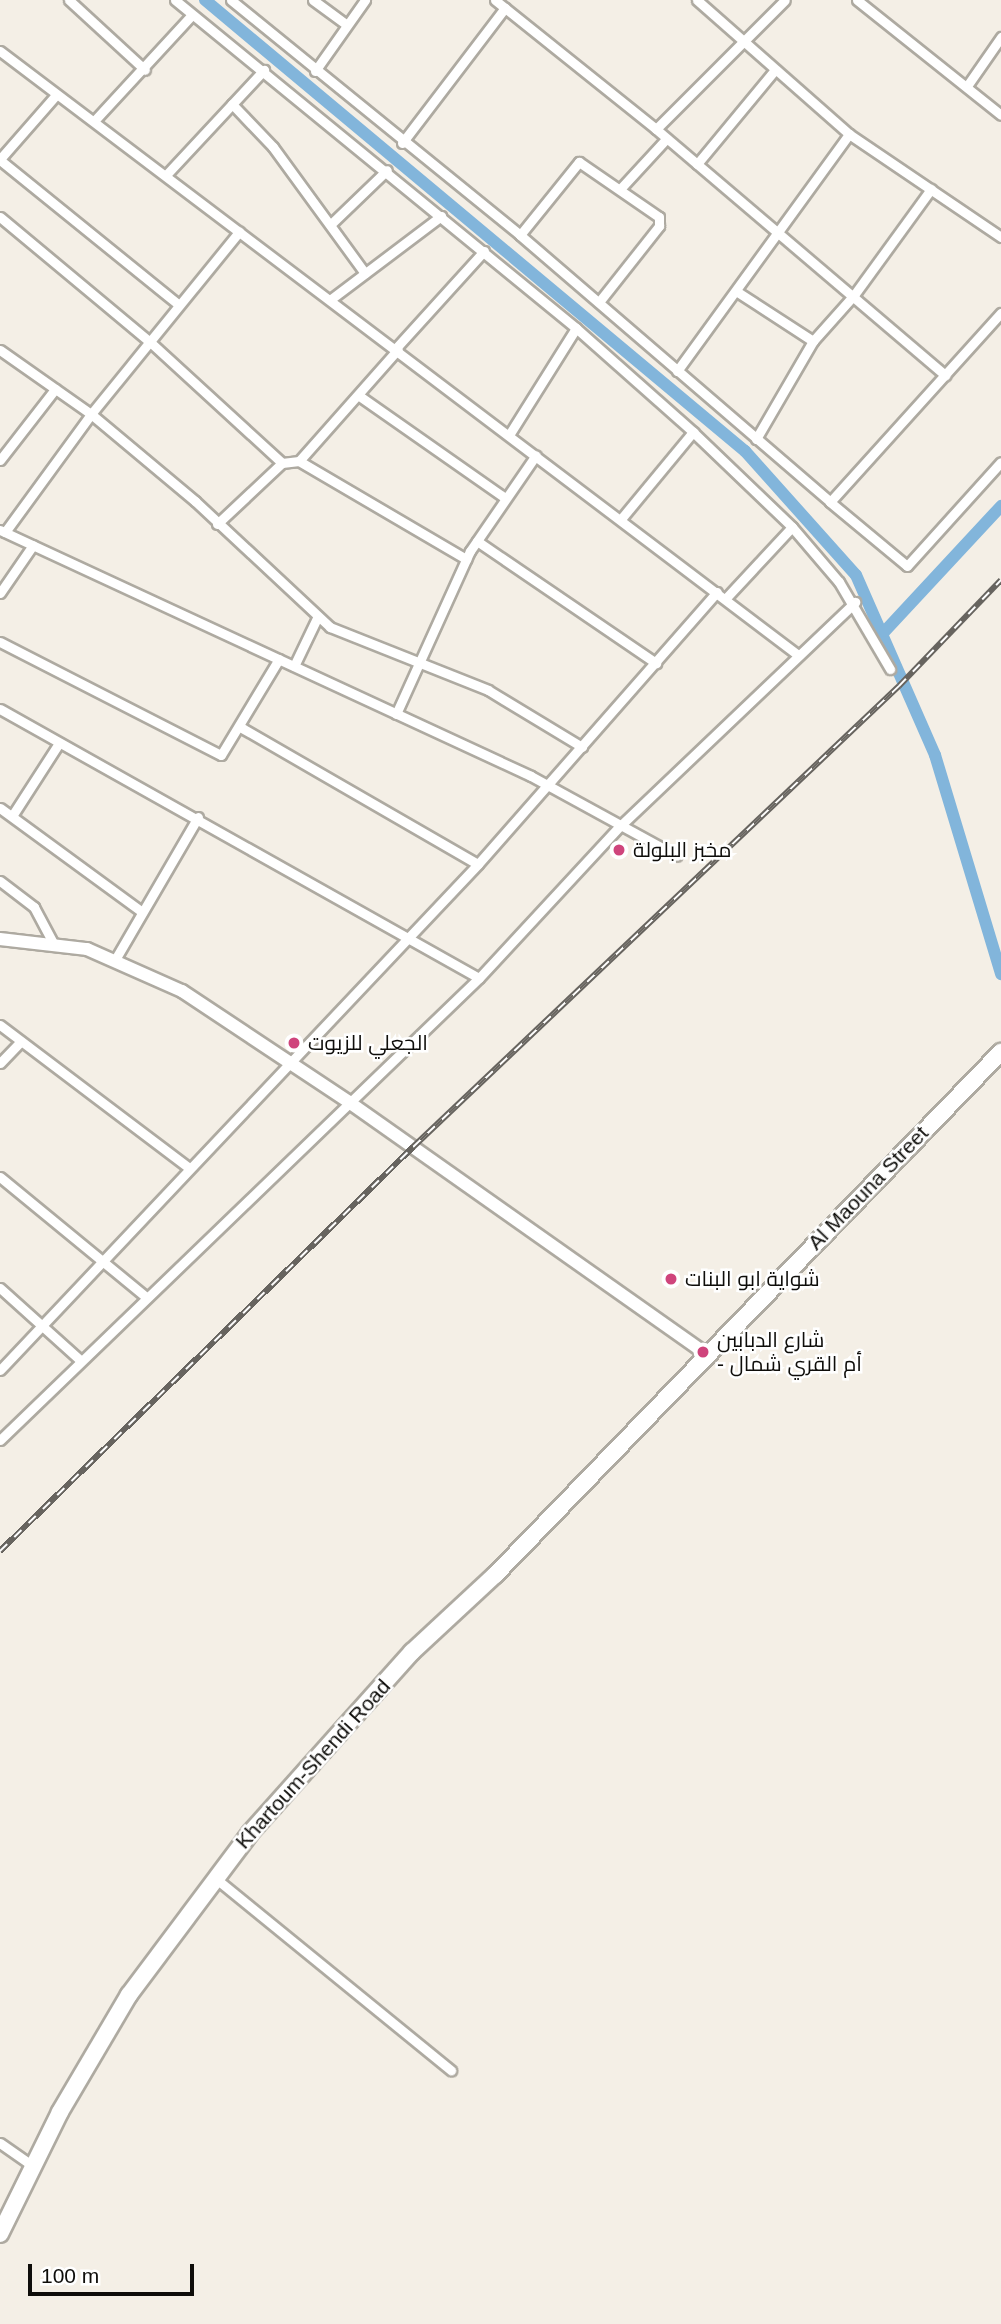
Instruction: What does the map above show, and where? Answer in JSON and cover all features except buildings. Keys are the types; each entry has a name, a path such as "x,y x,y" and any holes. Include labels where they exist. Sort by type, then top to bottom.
{"highway":[{"name":"Al Maouna Street","path":"707,1355 999,1053"},
{"name":"Khartoum-Shendi Road","path":"0,2234 32,2165 129,1995 214,1877 412,1652 495,1575 707,1355"}],"street":[{"path":"175,0 191,16 264,70 387,170 576,328 693,432 792,527 855,602 890,669"},
{"path":"231,0 402,143 520,235 907,566 1001,462"},
{"path":"313,0 347,25"},
{"path":"315,71 365,0"},
{"path":"495,0 656,128 945,375"},
{"path":"697,0 773,72 849,134 1001,237"},
{"path":"656,128 785,0"},
{"path":"858,0 1001,115"},
{"path":"73,1 145,70"},
{"path":"402,143 505,8"},
{"path":"94,121 145,70 191,16"},
{"path":"967,86 1001,37"},
{"path":"0,51 397,348 798,655"},
{"path":"166,176 264,70"},
{"path":"697,164 773,72"},
{"path":"56,95 0,160 178,304"},
{"path":"232,104 332,223 365,273"},
{"path":"677,371 849,134"},
{"path":"621,188 666,139"},
{"path":"520,235 576,163 621,188 660,223 599,302"},
{"path":"332,223 387,170"},
{"path":"756,439 813,341 854,295 931,189"},
{"path":"331,299 441,216"},
{"path":"0,217 149,341 282,463"},
{"path":"239,232 91,414 3,531 550,785 677,856"},
{"path":"299,461 484,251"},
{"path":"736,291 813,341"},
{"path":"830,502 1001,313"},
{"path":"509,435 576,328"},
{"path":"0,350 91,414 217,524 317,618 349,638 488,690 582,747"},
{"path":"0,460 55,389"},
{"path":"358,395 505,498"},
{"path":"621,519 693,432"},
{"path":"396,714 466,559 536,456"},
{"path":"217,524 282,463 299,461 466,559"},
{"path":"0,1370 189,1168 293,1064 408,935 550,785 656,663 792,527"},
{"path":"477,541 656,663"},
{"path":"0,593 33,545"},
{"path":"0,1440 480,978 620,826 855,602"},
{"path":"294,666 317,618"},
{"path":"0,642 221,755 242,728 279,659"},
{"path":"0,709 198,817 480,978"},
{"path":"242,728 478,864"},
{"path":"12,816 59,743"},
{"path":"0,808 142,912"},
{"path":"116,958 198,817"},
{"path":"0,881 34,907 53,942"},
{"path":"0,939 53,942 116,958 182,991 349,1102 707,1355"},
{"path":"0,1025 189,1168"},
{"path":"0,1063 21,1041"},
{"path":"0,1177 146,1297"},
{"path":"0,1288 80,1361"},
{"path":"214,1877 451,2070"},
{"path":"0,2143 32,2165"}],"waterway":[{"path":"205,0 745,451 856,575 935,755 1001,974"},
{"path":"885,631 1001,506"}],"railway":[{"path":"0,1551 413,1147 899,686 1001,580"}],"place":[{"name":"مخبز البلولة","path":"619,850"},
{"name":"الجعلي للزيوت","path":"294,1043"},
{"name":"شواية ابو البنات","path":"671,1279"},
{"name":"شارع الدبابين - أم القري شمال","path":"703,1352"}]}
